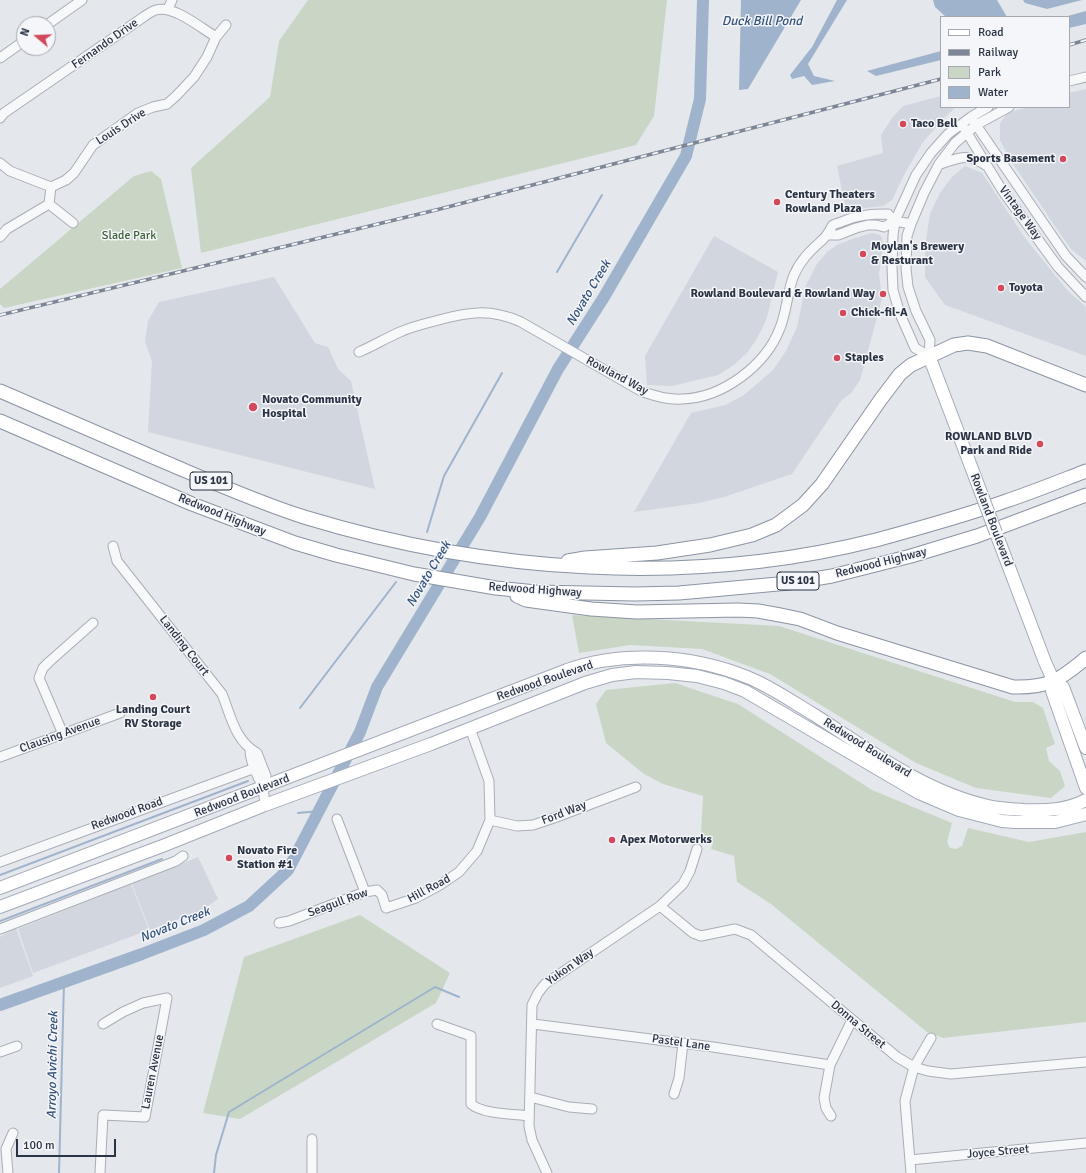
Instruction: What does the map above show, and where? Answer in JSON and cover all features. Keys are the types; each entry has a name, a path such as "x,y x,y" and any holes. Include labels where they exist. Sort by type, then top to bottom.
{"highway":[{"path":"551,564 585,558 657,553 710,545 752,535 776,525 803,505 822,484 892,383 902,372 911,365 954,345 968,343 987,346 1086,384"},
{"name":"Redwood Highway","path":"0,392 250,498 302,516 345,528 430,547 491,558 551,564 632,569 676,568 734,564 828,550 874,540 966,514 1010,500 1086,471"},
{"name":"Redwood Highway","path":"0,421 192,504 295,543 414,574 496,588 536,592 635,594 722,590 788,583 832,576 946,546 977,536 1086,495"},
{"path":"496,588 526,600 592,609 637,612 738,610 758,611 780,615 800,619 845,635 1013,687 1029,688 1054,682 1069,673 1086,658"}],"main road":[{"name":"Rowland Boulevard","path":"929,356 940,389 1045,662 1054,682 1063,688 1086,748"},
{"name":"Redwood Boulevard","path":"0,888 584,664 639,658 671,658 704,663 724,668 748,677 778,692 879,763 924,782 961,804 1002,821 1055,822 1086,814"},
{"name":"Redwood Boulevard","path":"0,907 165,845 265,805 431,744 585,683 612,675 636,672 668,673 697,676 724,683 745,691 863,753"},
{"name":"Rowland Boulevard","path":"1054,682 1052,692 1086,788"},
{"path":"464,710 470,728"},
{"name":"Redwood Boulevard","path":"961,804 1002,809 1054,810 1076,806 1086,800"}],"street":[{"path":"56,18 82,0"},
{"path":"172,0 168,9 178,13 216,37"},
{"name":"Fernando Drive","path":"0,118 4,113 145,16 157,10 168,9"},
{"name":"Louis Drive","path":"51,187 66,180 74,173 93,145 138,113 153,107 167,104 176,96 194,77 207,56 216,37 226,25"},
{"path":"0,58 16,47"},
{"path":"1070,81 1086,77"},
{"path":"929,356 915,348 898,310 893,290 892,267 895,221 916,175 930,153 948,134 986,108"},
{"name":"Rowland Boulevard","path":"929,356 930,340 916,311 908,287 906,268 907,236 924,192 939,164 955,143 976,125 1007,108"},
{"name":"Vintage Way","path":"971,117 1066,256 1086,277"},
{"name":"Vintage Way","path":"962,124 1002,190 1058,267 1086,297"},
{"path":"939,164 959,157 969,157 979,160 989,167"},
{"path":"0,163 10,171 51,187 50,204"},
{"path":"50,204 73,223"},
{"path":"0,237 7,229 50,204"},
{"name":"Rowland Way","path":"359,352 399,332 413,327 470,313 485,312 509,317 641,391 656,396 682,399 698,397 739,379 759,362 775,339 780,328 795,274 806,254 827,235 832,225 853,217 871,214 888,214 895,221 911,224"},
{"path":"898,310 896,319 912,352 912,360 903,368 902,372"},
{"name":"Landing Court","path":"113,546 117,561 222,694 229,710 233,726 241,739 250,749 257,753 266,776 263,786 265,805"},
{"path":"63,734 39,678 43,668 94,623"},
{"name":"Clausing Avenue","path":"0,757 120,713"},
{"name":"Hill Road","path":"386,908 416,898 434,888 459,872 477,851 490,820 489,781 470,728"},
{"name":"Landing Court","path":"250,749 250,756 257,777 263,786"},
{"name":"Redwood Road","path":"0,862 255,768"},
{"name":"Ford Way","path":"490,820 517,826 533,825 636,787"},
{"path":"337,819 365,892"},
{"name":"Yukon Way","path":"547,1173 532,1140 529,1116 532,1005 538,993 545,984 660,906 683,884 690,871 696,849"},
{"path":"0,929 176,861 183,856"},
{"name":"Seagull Row","path":"279,923 289,921 365,892 377,890 382,895 386,908"},
{"name":"Donna Street","path":"660,906 693,933 701,936 735,929 751,935 897,1057 914,1067 928,1071 951,1074 1086,1062"},
{"name":"Lauren Avenue","path":"100,1173 103,1115 144,1117 167,998 143,1003 123,1012 103,1024"},
{"path":"831,1116 826,1108 824,1098 830,1065 852,1020"},
{"path":"437,1024 471,1036 471,1104 475,1107 489,1111 529,1116"},
{"name":"Pastel Lane","path":"532,1024 683,1043 830,1065"},
{"path":"911,1173 905,1101 914,1067 931,1038"},
{"path":"674,1094 679,1078 683,1043"},
{"path":"0,1052 17,1046"},
{"path":"530,1097 569,1107 592,1109"},
{"path":"8,1173 6,1149 12,1132"},
{"path":"312,1139 312,1173"},
{"name":"Joyce Street","path":"910,1160 1086,1144"}],"shaded area":[{"path":"1086,89 1086,261 1072,250 1061,235 1009,158 1000,140 1000,123 1008,113 1024,108 1070,108 1070,93"},
{"path":"940,96 940,108 955,108 923,142 904,175 892,200 883,206 846,210 837,166 883,153 881,135 892,118 903,106"},
{"path":"965,166 982,173 1025,238 1067,290 1086,307 1086,356 945,305 925,277 925,247 930,214 940,193 952,177"},
{"path":"872,233 880,235 882,238 883,245 879,274 882,299 860,380 852,392 841,401 792,474 724,497 699,503 634,512 691,413 725,405 744,395 773,370 786,351 797,327 806,285 817,264 827,252 837,245"},
{"path":"714,236 778,272 764,325 747,353 735,364 718,375 672,386 647,385 645,356"},
{"name":"Novato Community Hospital","path":"274,277 315,343 328,347 338,369 351,381 375,489 148,432 152,361 145,342 148,321 159,302"},
{"path":"198,857 218,899 201,911 150,930 132,884"},
{"path":"131,884 149,930 33,973 18,929"},
{"path":"16,928 33,976 0,988 0,937"}],"green space":[{"path":"308,0 667,0 654,116 636,145 201,253 191,168 270,97 279,41"},
{"name":"Slade Park","path":"151,171 161,179 182,268 4,308 0,304 0,289 134,176"},
{"path":"572,615 779,626 1015,702 1033,702 1043,708 1055,744 1046,748 1049,761 1060,771 1065,786 1051,798 976,788 916,763 770,674 702,649 630,645 579,653"},
{"path":"675,683 738,704 872,790 952,823 947,842 950,848 956,849 962,846 968,828 1029,842 1086,832 1086,1022 943,1038 927,1032 771,904 737,882 734,856 711,849 713,842 704,840 701,834 703,796 663,784 644,774 606,743 596,704 606,690"},
{"path":"360,915 450,973 436,1003 240,1119 203,1113 244,957"}],"water":[{"name":"Duck Bill Pond","path":"741,0 801,0 748,89 739,90"},
{"path":"837,0 847,0 808,64 814,76 835,81 812,85 804,76 792,79 790,75 812,47"},
{"path":"933,0 997,0 1006,16 945,16 935,7"},
{"path":"1023,0 1082,0 1047,9 1025,3"},
{"path":"1086,11 1086,24 1070,28 1070,16 1068,16"},
{"path":"940,51 940,60 876,76 867,71"}],"waterway":[{"name":"Novato Creek","path":"0,1005 204,930 249,906 288,870 360,732 377,687 480,517 558,369 604,297 686,156 700,99 703,0"},
{"path":"557,272 602,195"},
{"path":"427,532 444,476 502,373"},
{"path":"300,708 396,582"},
{"path":"0,875 248,781"},
{"path":"298,813 320,811"},
{"path":"0,921 162,859"},
{"name":"Arroyo Avichi Creek","path":"59,1173 64,982"},
{"path":"214,1173 216,1155 229,1112 435,987 459,997"}],"railway":[{"path":"1070,45 1086,40"},
{"path":"0,315 436,210 940,79"}],"place":[{"name":"Taco Bell","path":"903,124"},
{"name":"Sports Basement","path":"1063,159"},
{"name":"Century Theaters Rowland Plaza","path":"777,202"},
{"name":"Moylan's Brewery & Resturant","path":"863,254"},
{"name":"Toyota","path":"1001,288"},
{"name":"Rowland Boulevard & Rowland Way","path":"883,294"},
{"name":"Chick-fil-A","path":"843,313"},
{"name":"Staples","path":"837,358"},
{"name":"Novato Community Hospital","path":"253,407"},
{"name":"ROWLAND BLVD Park and Ride","path":"1040,444"},
{"name":"Landing Court RV Storage","path":"153,697"},
{"name":"Apex Motorwerks","path":"612,840"},
{"name":"Novato Fire Station #1","path":"229,858"}]}
